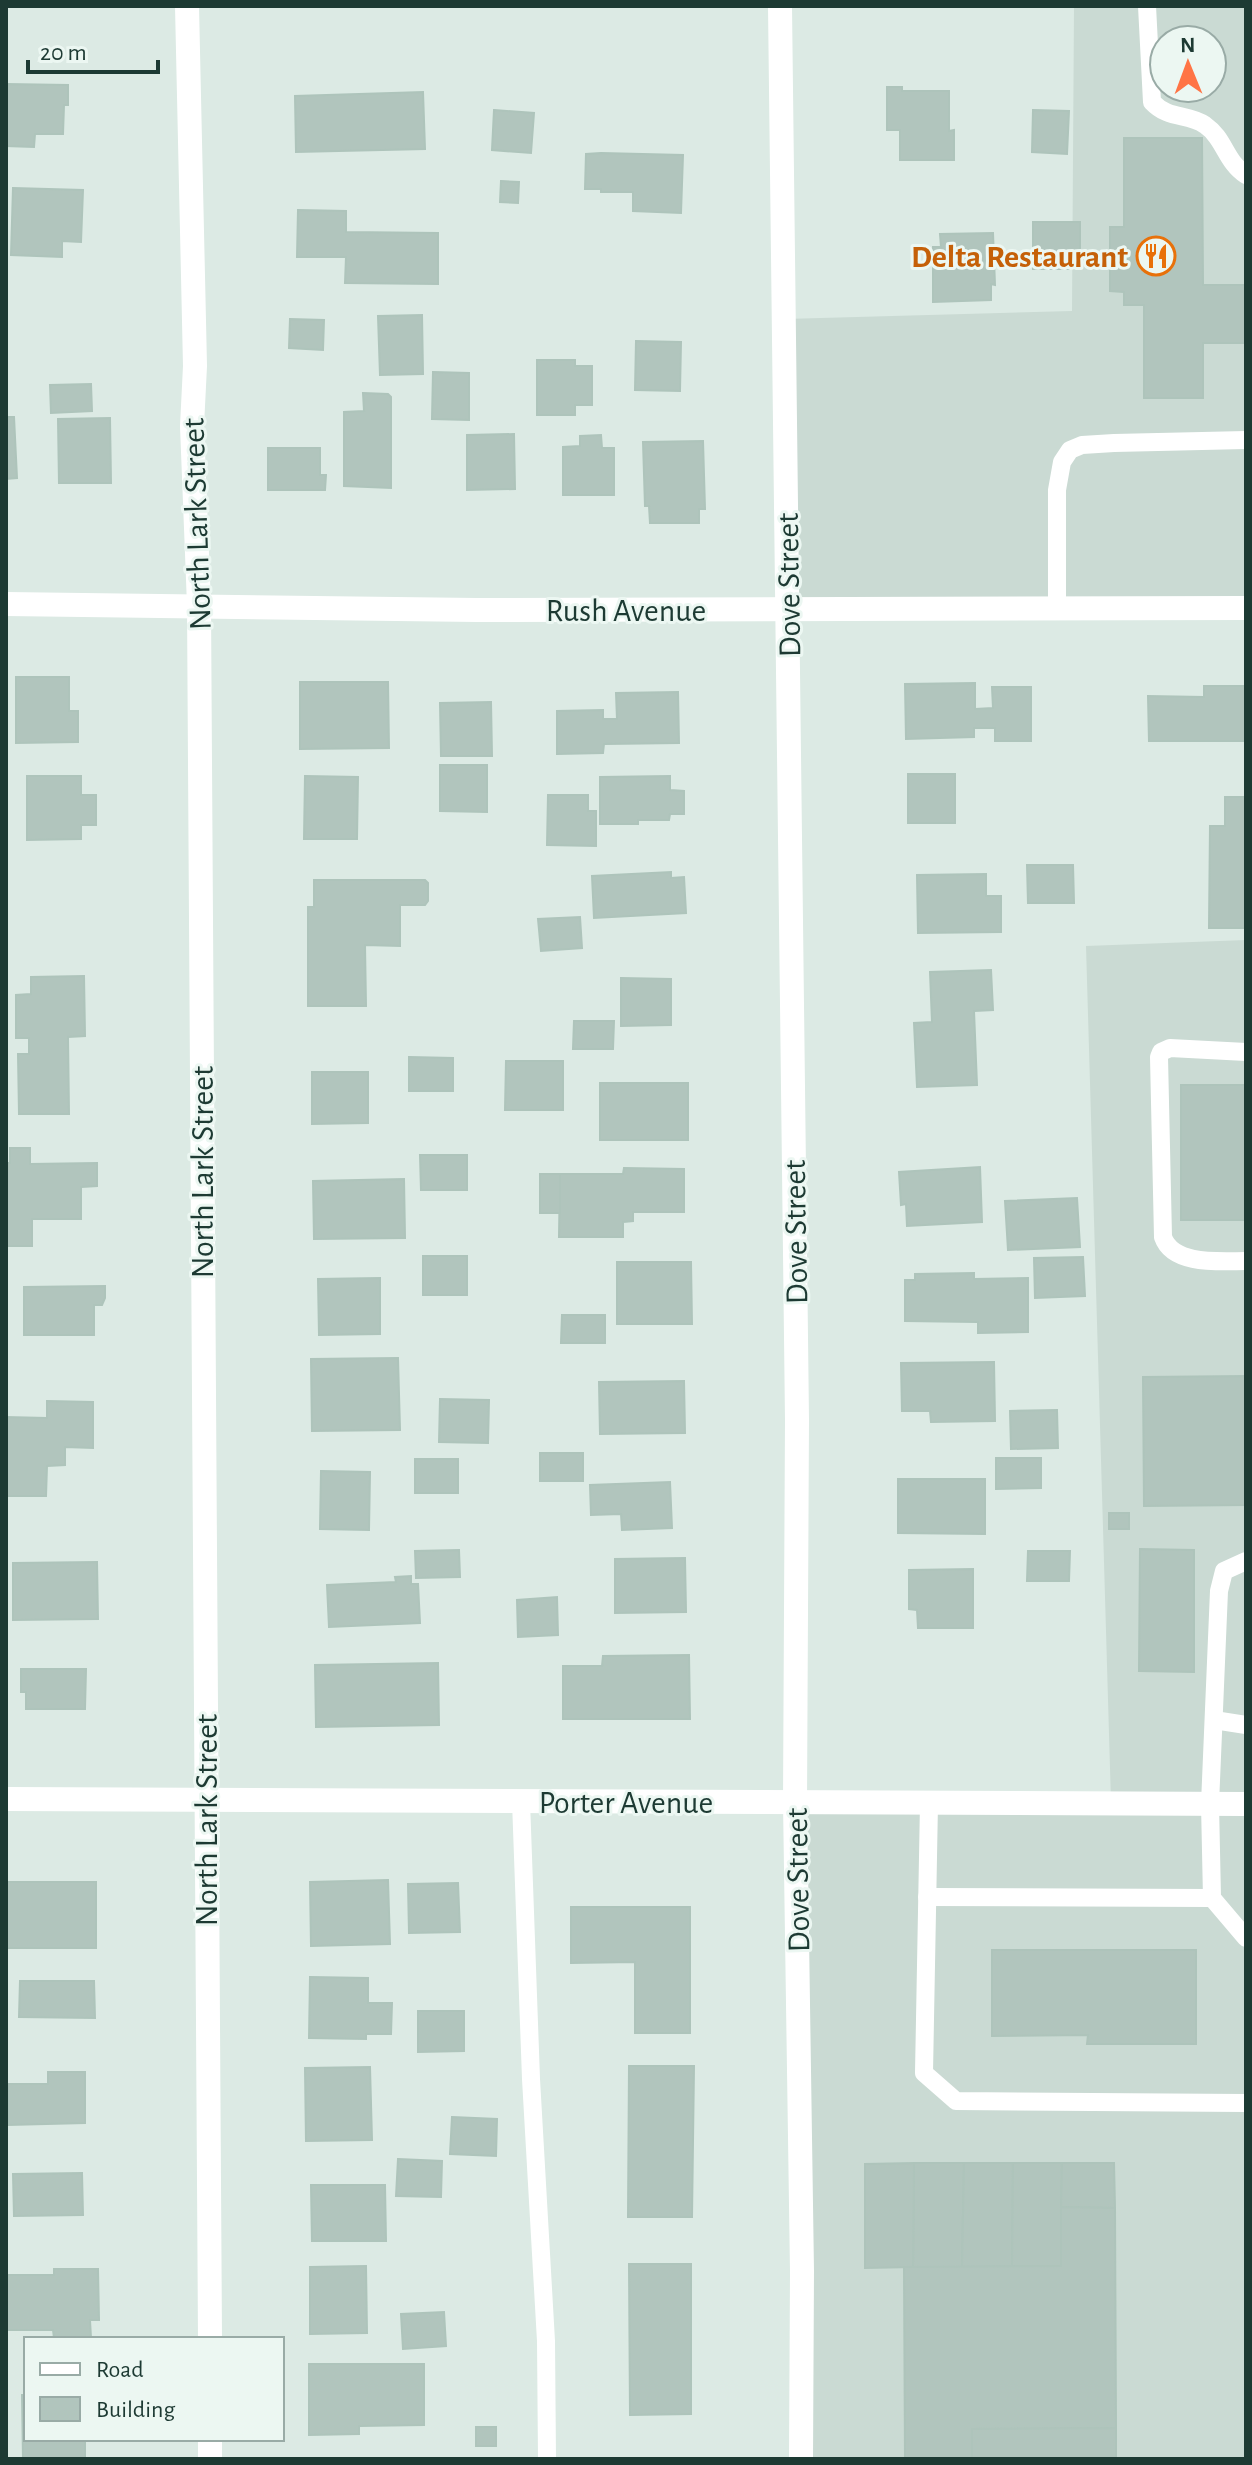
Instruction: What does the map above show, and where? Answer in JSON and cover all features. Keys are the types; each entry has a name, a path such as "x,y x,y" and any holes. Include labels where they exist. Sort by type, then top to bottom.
{"street":[{"name":"North Lark Street","path":"187,6 195,366 192,426 199,605 210,2337"},
{"name":"Dove Street","path":"780,6 797,1420 795,1802 802,2271 801,2459"},
{"name":"Rush Avenue","path":"6,604 477,610 1246,608"},
{"name":"Porter Avenue","path":"6,1799 1246,1804"}],"lane":[{"path":"1147,6 1152,102 1162,112 1203,123 1217,136 1232,164 1246,175"},
{"path":"1057,608 1057,490 1062,462 1070,450 1093,444 1246,440"},
{"path":"1246,1052 1170,1048 1161,1052 1159,1057 1163,1237 1166,1245 1175,1254 1214,1262 1246,1261"},
{"path":"1246,1561 1224,1571 1219,1591 1210,1804 1212,1898 1246,1938"},
{"path":"1214,1720 1246,1725"},
{"path":"521,1801 531,2079 546,2341 547,2459"},
{"path":"929,1803 924,2073 956,2101 1246,2103"},
{"path":"927,1897 1212,1898"}],"shaded area":[{"path":"1074,6 1246,6 1246,608 789,609 785,319 1072,311"},
{"path":"1246,940 1246,2459 801,2459 795,1802 1111,1802 1086,946"}],"building":[{"path":"6,84 68,85 63,134 35,134 34,147 6,146"},
{"path":"887,87 902,87 902,91 949,91 949,131 954,130 954,160 900,160 900,130 887,130"},
{"path":"423,92 425,149 296,152 295,96"},
{"path":"494,110 534,113 531,153 492,150"},
{"path":"1033,110 1069,111 1067,154 1032,152"},
{"name":"Delta Restaurant","path":"1124,138 1202,138 1203,285 1246,285 1246,343 1203,343 1203,398 1144,398 1144,305 1124,305 1124,292 1110,291 1110,227 1124,227"},
{"path":"586,154 683,155 681,213 633,211 633,192 585,189"},
{"path":"501,181 519,182 518,203 500,202"},
{"path":"13,188 83,190 81,242 62,241 62,257 11,255"},
{"path":"298,210 346,211 346,232 438,233 438,284 345,283 346,257 297,257"},
{"path":"1033,222 1080,222 1080,269 1033,269"},
{"path":"993,233 995,285 991,284 991,300 933,302 933,247 941,247 940,234"},
{"path":"422,315 423,374 380,375 378,316"},
{"path":"290,319 324,320 323,350 289,348"},
{"path":"636,341 681,342 680,391 635,390"},
{"path":"537,360 575,360 575,366 592,366 592,405 575,405 575,415 537,415"},
{"path":"433,372 469,373 469,420 432,419"},
{"path":"91,384 92,411 51,413 50,385"},
{"path":"363,393 388,394 391,397 391,488 344,486 344,412 364,411"},
{"path":"6,417 14,417 17,478 6,479"},
{"path":"110,418 111,483 59,483 58,419"},
{"path":"514,434 515,489 467,490 467,435"},
{"path":"601,435 602,448 614,448 614,495 563,495 563,447 580,446 580,436"},
{"path":"703,441 705,509 699,509 699,523 650,523 649,506 645,506 643,442"},
{"path":"268,448 320,448 320,475 326,475 325,490 268,490"},
{"path":"16,677 69,677 69,711 78,711 78,742 16,743"},
{"path":"300,682 388,682 389,748 300,749"},
{"path":"975,683 975,709 993,708 992,687 1031,687 1031,741 995,741 995,728 974,728 974,737 906,739 905,684"},
{"path":"1204,686 1246,686 1246,741 1149,741 1148,696 1204,697"},
{"path":"678,692 679,743 604,744 603,753 557,754 557,711 603,710 603,719 617,719 616,693"},
{"path":"491,702 492,756 441,756 440,703"},
{"path":"440,765 487,765 487,812 440,811"},
{"path":"908,774 955,774 955,823 908,823"},
{"path":"27,776 81,776 81,795 96,795 96,825 81,825 81,839 27,840"},
{"path":"305,776 358,777 357,839 304,839"},
{"path":"670,776 670,790 684,791 684,814 670,814 669,820 638,820 638,824 600,824 600,777"},
{"path":"548,795 588,795 588,811 596,811 596,846 547,845"},
{"path":"1225,797 1246,797 1246,928 1209,928 1210,826 1225,826"},
{"path":"1027,865 1073,865 1074,903 1028,903"},
{"path":"671,872 671,878 684,877 686,913 594,918 592,876"},
{"path":"986,874 986,896 1001,896 1001,932 918,933 917,875"},
{"path":"314,880 425,880 428,883 428,901 425,905 400,905 400,946 365,945 366,1006 308,1006 308,907 314,907"},
{"path":"580,917 582,948 541,951 538,919"},
{"path":"991,970 993,1010 974,1011 977,1085 917,1087 914,1023 932,1022 930,972"},
{"path":"84,976 85,1036 68,1037 69,1114 19,1114 18,1054 29,1054 29,1038 16,1038 16,995 31,994 31,977"},
{"path":"621,978 671,979 671,1025 621,1026"},
{"path":"574,1021 614,1021 613,1049 573,1049"},
{"path":"409,1057 453,1058 453,1091 409,1091"},
{"path":"506,1061 563,1061 563,1110 505,1110"},
{"path":"312,1072 368,1072 368,1123 312,1124"},
{"path":"600,1083 688,1083 688,1140 600,1140"},
{"path":"1181,1085 1246,1085 1246,1220 1181,1220"},
{"path":"10,1148 30,1148 30,1164 97,1163 97,1186 81,1187 81,1219 32,1219 32,1246 6,1246 6,1163 10,1163"},
{"path":"420,1155 467,1155 467,1190 421,1190"},
{"path":"980,1167 982,1222 907,1226 906,1204 901,1205 899,1172"},
{"path":"624,1168 684,1169 684,1212 633,1212 633,1221 623,1222 623,1237 559,1237 560,1174 623,1174"},
{"path":"540,1174 560,1174 560,1213 540,1213"},
{"path":"404,1179 405,1238 314,1239 313,1181"},
{"path":"1077,1198 1080,1247 1008,1250 1005,1201"},
{"path":"423,1256 467,1256 467,1295 423,1295"},
{"path":"1083,1257 1085,1296 1035,1298 1034,1258"},
{"path":"617,1262 691,1262 692,1324 617,1324"},
{"path":"974,1273 974,1279 1028,1278 1028,1332 978,1333 978,1322 905,1321 905,1280 915,1280 915,1274"},
{"path":"380,1278 380,1334 319,1335 318,1279"},
{"path":"105,1286 102,1305 94,1305 94,1335 24,1335 24,1287"},
{"path":"562,1315 605,1315 605,1343 561,1343"},
{"path":"398,1358 400,1430 312,1431 311,1359"},
{"path":"994,1362 995,1421 931,1422 930,1411 902,1411 901,1363"},
{"path":"1246,1376 1246,1505 1144,1506 1143,1377"},
{"path":"684,1381 685,1433 600,1434 599,1382"},
{"path":"440,1399 489,1400 488,1443 439,1442"},
{"path":"47,1401 93,1402 93,1448 65,1447 65,1465 47,1466 46,1496 6,1496 6,1417 47,1418"},
{"path":"1057,1410 1058,1448 1011,1449 1010,1411"},
{"path":"540,1453 583,1453 583,1481 540,1481"},
{"path":"996,1458 1041,1458 1041,1488 996,1489"},
{"path":"415,1459 458,1459 458,1493 415,1493"},
{"path":"321,1471 370,1472 369,1530 320,1529"},
{"path":"898,1479 985,1479 985,1534 898,1533"},
{"path":"670,1482 672,1528 622,1530 621,1514 591,1515 590,1485"},
{"path":"1109,1513 1129,1513 1129,1529 1109,1529"},
{"path":"1140,1549 1194,1550 1194,1672 1139,1671"},
{"path":"459,1550 460,1577 416,1578 415,1551"},
{"path":"1028,1551 1070,1551 1069,1581 1027,1581"},
{"path":"685,1558 686,1612 615,1613 615,1559"},
{"path":"97,1562 98,1619 13,1620 13,1563"},
{"path":"973,1569 973,1628 918,1628 917,1610 909,1609 909,1570"},
{"path":"411,1576 411,1584 418,1584 420,1623 329,1627 327,1585 396,1582 395,1577"},
{"path":"557,1597 558,1635 518,1637 517,1600"},
{"path":"689,1655 690,1719 563,1719 563,1666 602,1666 603,1656"},
{"path":"438,1663 439,1725 316,1727 315,1665"},
{"path":"21,1669 86,1669 85,1709 26,1709 26,1692 21,1692"},
{"path":"388,1880 390,1944 311,1946 310,1882"},
{"path":"6,1882 96,1882 96,1948 6,1948"},
{"path":"458,1883 460,1932 409,1933 408,1884"},
{"path":"571,1907 690,1907 690,2033 635,2033 635,1962 571,1963"},
{"path":"992,1950 1196,1950 1196,2044 1087,2044 1088,2035 992,2036"},
{"path":"310,1977 368,1978 368,2003 392,2003 391,2034 366,2034 366,2039 309,2038"},
{"path":"20,1981 94,1981 95,2018 19,2017"},
{"path":"418,2011 464,2011 464,2051 418,2052"},
{"path":"629,2066 694,2066 692,2217 628,2217"},
{"path":"370,2067 372,2140 306,2141 305,2068"},
{"path":"48,2072 85,2072 85,2123 8,2125 8,2084 48,2084"},
{"path":"452,2117 497,2119 496,2156 450,2154"},
{"path":"398,2159 442,2161 441,2197 396,2196"},
{"path":"914,2163 964,2163 962,2267 913,2267"},
{"path":"914,2163 913,2267 865,2268 865,2164"},
{"path":"964,2163 1013,2163 1012,2266 962,2267"},
{"path":"1013,2163 1062,2163 1061,2266 1012,2266"},
{"path":"1062,2163 1114,2163 1115,2208 1061,2207"},
{"path":"82,2173 83,2215 14,2216 13,2174"},
{"path":"311,2185 385,2185 386,2241 312,2241"},
{"path":"1061,2207 1115,2208 1116,2428 972,2429 972,2459 905,2459 904,2267 1061,2266"},
{"path":"629,2264 691,2264 691,2414 630,2415"},
{"path":"366,2266 367,2333 310,2334 310,2267"},
{"path":"54,2269 98,2269 99,2320 90,2320 91,2337 54,2337 53,2330 6,2330 6,2275 54,2275"},
{"path":"444,2312 446,2346 403,2349 401,2314"},
{"path":"309,2364 424,2364 424,2425 359,2426 359,2434 309,2435"},
{"path":"22,2395 24,2441 85,2441 85,2459 23,2459"},
{"path":"476,2427 496,2427 496,2446 476,2446"},
{"path":"1116,2428 1116,2459 972,2459 972,2429"}],"place":[{"name":"Delta Restaurant","path":"1156,256"}]}
